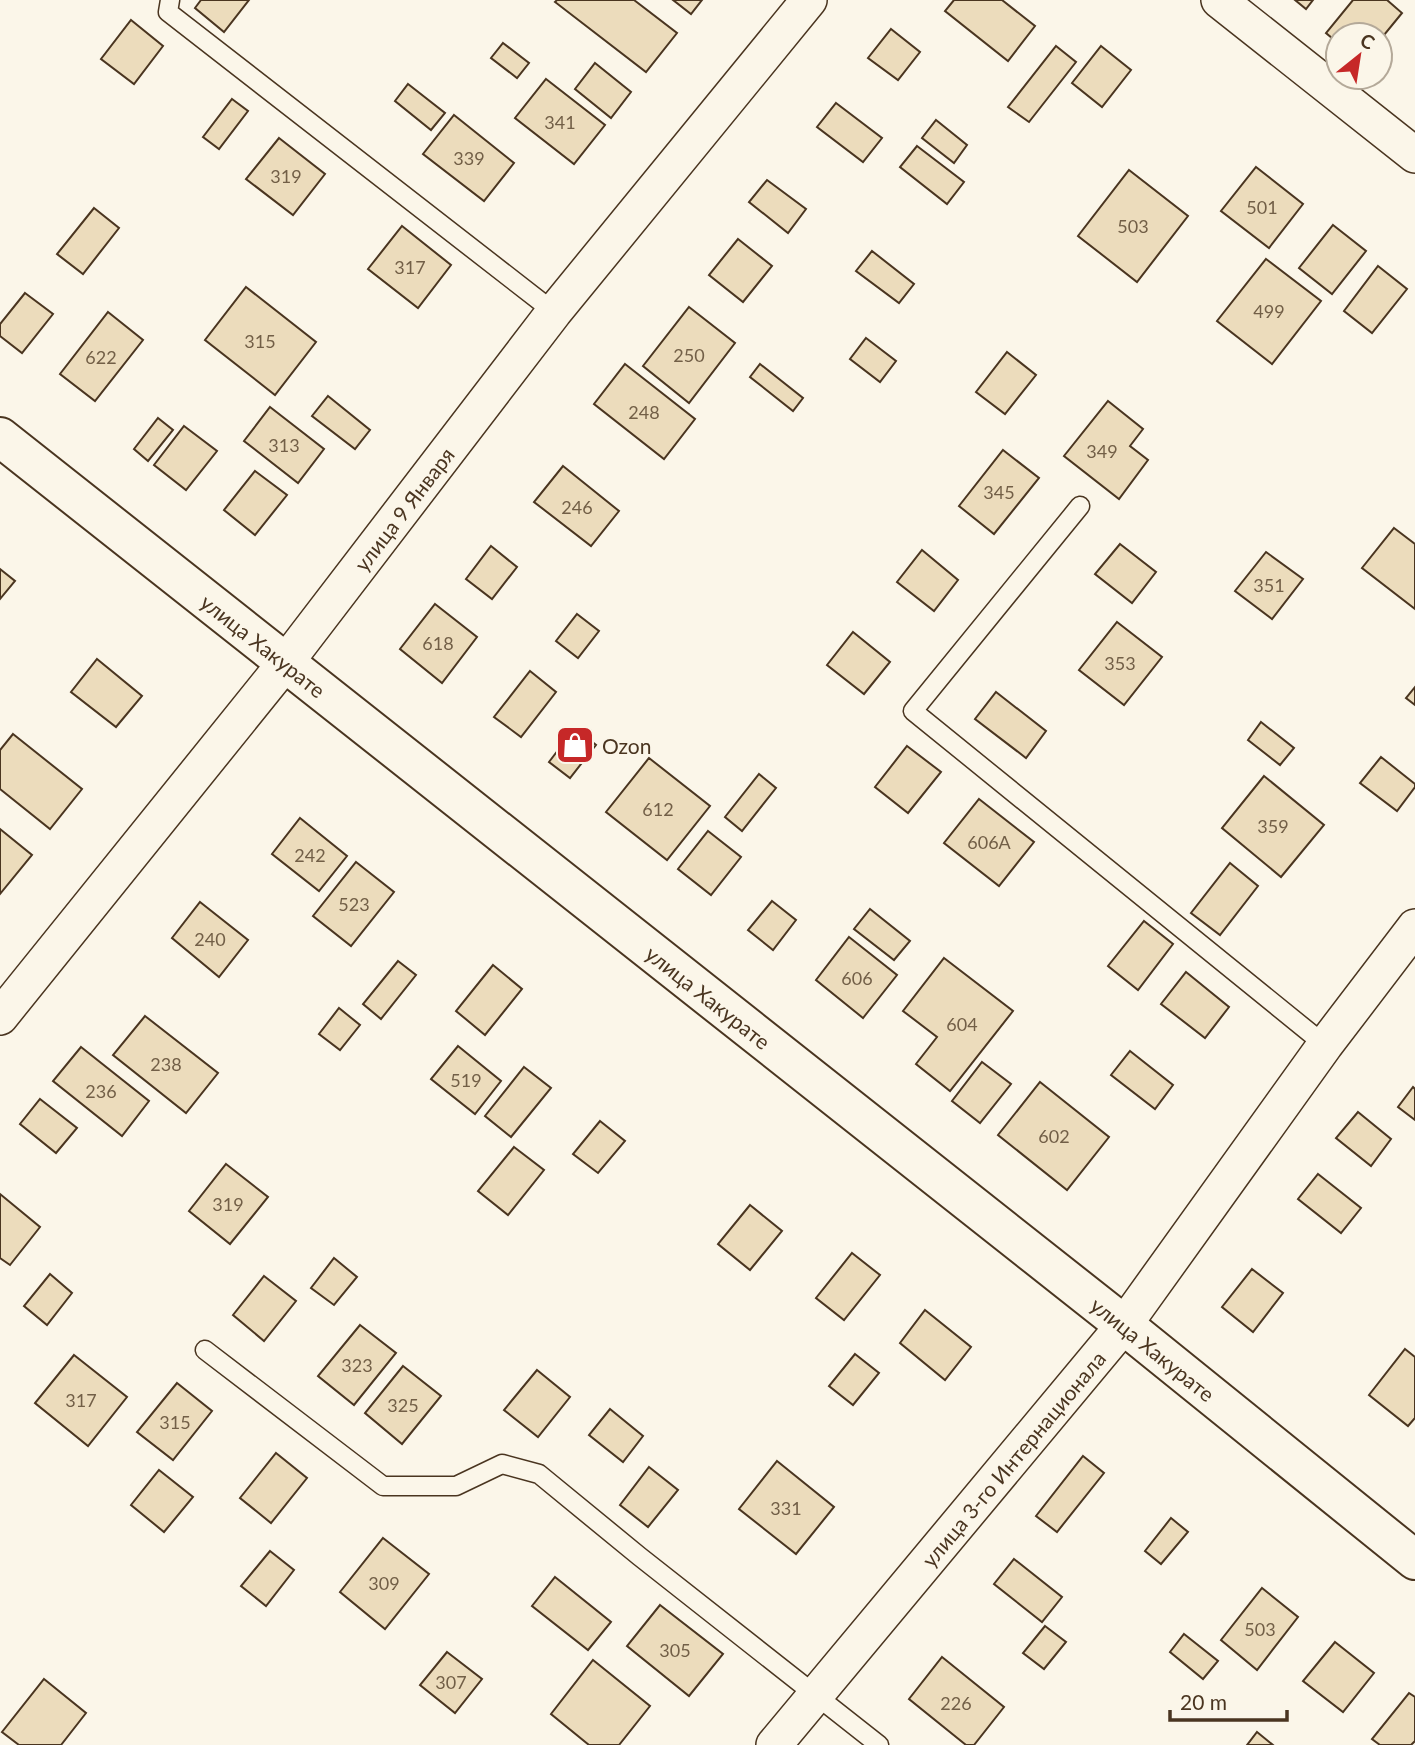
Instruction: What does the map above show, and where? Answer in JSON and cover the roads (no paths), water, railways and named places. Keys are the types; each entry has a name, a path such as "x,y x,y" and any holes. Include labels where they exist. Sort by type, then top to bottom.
{"main road":[{"name":"улица Хакурате","path":"0,437 1124,1325 1415,1560"}],"street":[{"name":"улица 9 Января","path":"0,1017 286,662 554,312 808,0"},
{"path":"1219,0 1415,155"},
{"name":"улица 3-го Интернационала","path":"774,1745 1124,1325 1325,1045 1415,927"}],"lane":[{"path":"170,0 168,12 554,312"},
{"path":"1080,506 913,711 1325,1045"},
{"path":"205,1350 383,1486 456,1486 502,1464 539,1474 879,1745"}],"place":[{"name":"Ozon","path":"575,745"}]}
